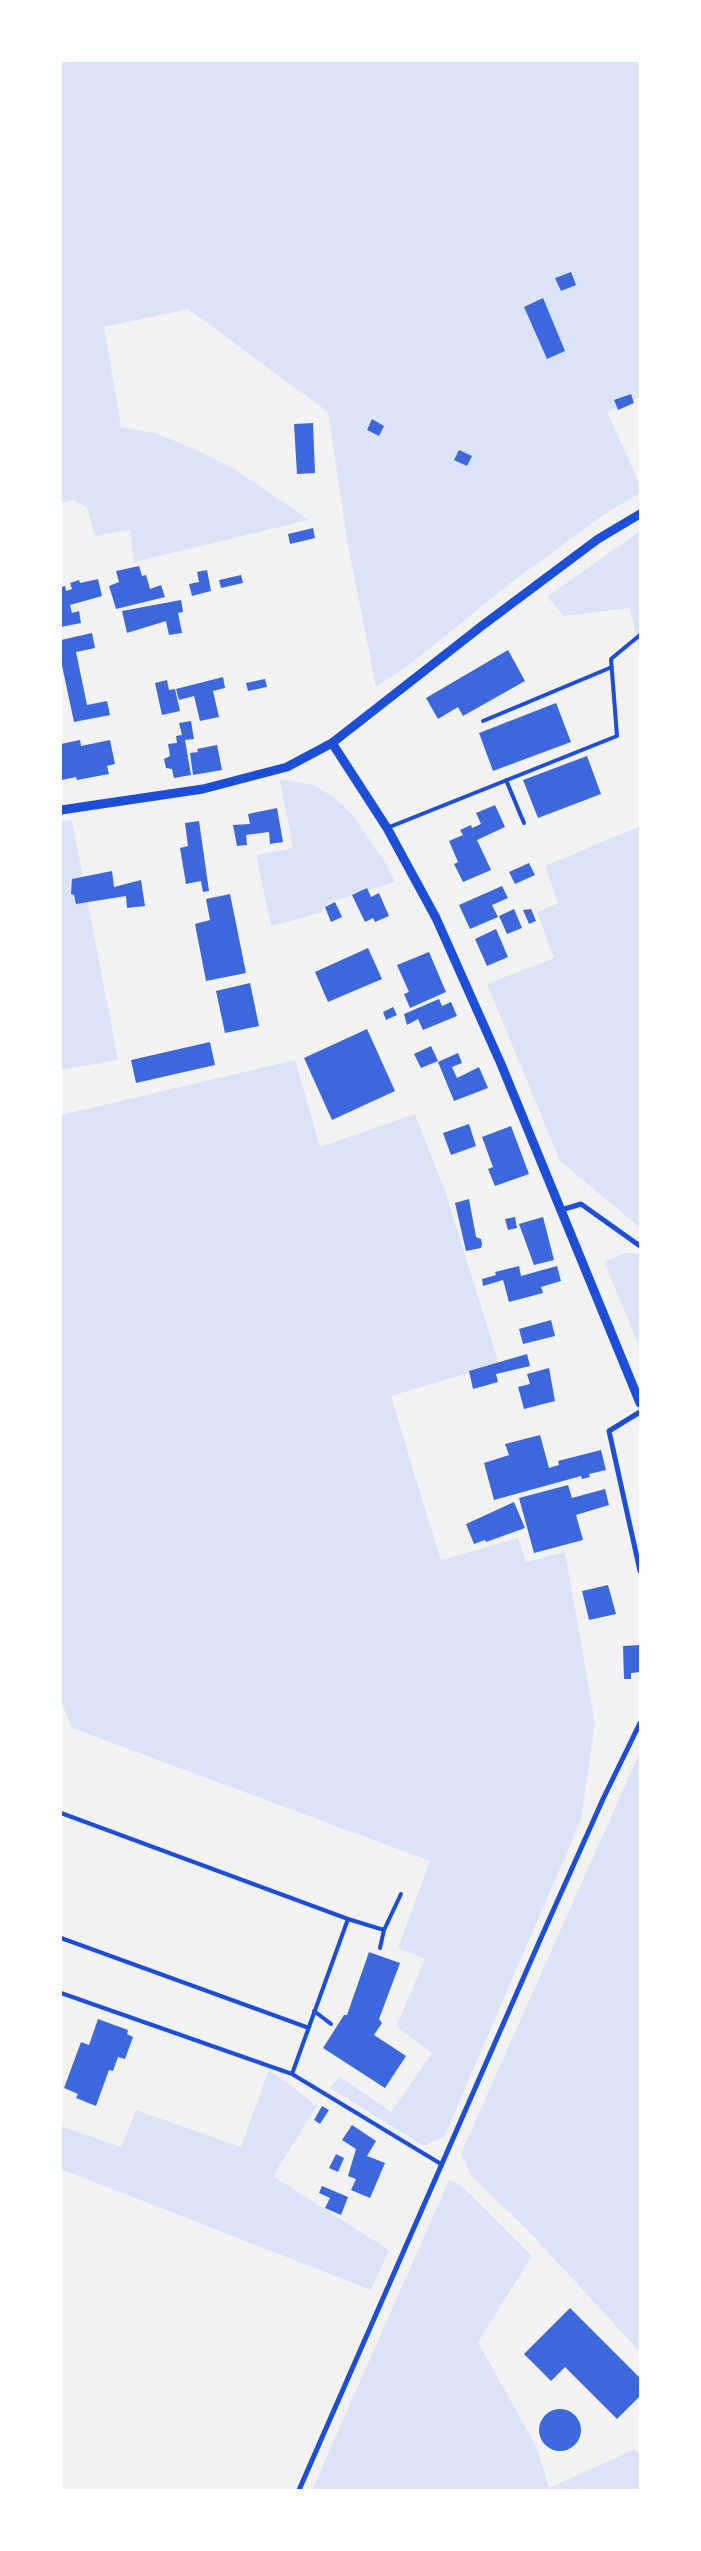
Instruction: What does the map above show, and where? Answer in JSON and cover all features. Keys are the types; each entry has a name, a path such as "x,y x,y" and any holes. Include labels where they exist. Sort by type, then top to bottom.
{"street":[{"path":"61,810 203,789 287,767 332,743 598,539 640,514"},
{"path":"332,743 387,828 436,918 470,991 640,1403"},
{"path":"560,1210 581,1204 640,1246"},
{"path":"640,1412 609,1431 640,1570"},
{"path":"299,2490 603,1799 640,1723"}],"lane":[{"path":"387,828 617,736 611,659 640,634"},
{"path":"483,721 612,667"},
{"path":"506,780 524,823"},
{"path":"61,1814 348,1919 384,1930"},
{"path":"380,1948 384,1930 401,1894"},
{"path":"292,2074 348,1919"},
{"path":"61,1938 308,2028"},
{"path":"61,1993 292,2074 441,2164"},
{"path":"314,2011 331,2024"}],"shaded area":[{"path":"61,61 640,61 640,397 607,412 640,485 640,493 605,514 513,581 409,665 376,687 347,540 328,412 188,309 104,327 121,427 155,433 197,450 236,470 309,520 134,562 130,530 95,536 87,508 73,500 61,503"},
{"path":"640,531 640,653 630,608 564,616 547,597"},
{"path":"285,780 314,785 333,797 352,814 383,859 395,882 328,903 320,913 271,926 256,855 293,848 280,781"},
{"path":"72,820 118,1060 61,1070 61,822"},
{"path":"640,826 640,1228 560,1161 487,984 554,958 537,912 558,903 545,866"},
{"path":"295,1060 320,1147 415,1114 446,1194 499,1364 391,1396 441,1560 518,1538 526,1562 565,1552 595,1723 581,1820 444,2137 424,2146 330,2088 339,2076 391,2112 432,2053 396,2027 425,1959 398,1948 430,1861 72,1728 61,1701 61,1115"},
{"path":"624,1253 640,1254 640,1348 604,1262"},
{"path":"640,1752 640,2352 534,2237 470,2174 461,2153"},
{"path":"269,2069 317,2106 273,2176 389,2250 371,2290 61,2169 61,2126 121,2147 136,2110 241,2147"},
{"path":"449,2180 459,2184 470,2194 532,2256 478,2342 537,2448 549,2488 635,2449 640,2457 640,2490 312,2490"}],"building":[{"path":"571,272 576,285 561,291 555,278"},
{"path":"543,298 565,351 547,359 524,307"},
{"path":"631,394 634,403 618,410 614,400"},
{"path":"372,419 384,426 379,436 367,430"},
{"path":"313,423 315,473 297,474 294,424"},
{"path":"459,450 472,456 467,466 454,460"},
{"path":"313,528 315,538 290,544 288,534"},
{"path":"139,566 142,576 146,575 150,589 161,585 165,597 116,609 109,586 119,582 116,571"},
{"path":"207,570 211,591 192,596 189,584 199,582 197,572"},
{"path":"241,575 243,583 221,588 219,580"},
{"path":"98,579 102,596 70,605 72,613 79,611 81,623 61,627 61,587 65,586 66,591 72,589 70,583 79,580 80,583"},
{"path":"181,600 183,612 178,613 182,633 169,635 166,621 127,633 122,611"},
{"path":"92,633 95,648 76,652 87,705 107,701 110,715 74,722 61,661 61,640"},
{"path":"508,650 525,681 463,716 458,707 438,719 426,698"},
{"path":"223,677 225,688 213,691 219,717 200,721 194,696 179,700 176,689"},
{"path":"265,679 267,687 248,691 246,683"},
{"path":"167,680 169,690 175,689 180,711 162,715 155,683"},
{"path":"556,703 571,742 493,771 479,733"},
{"path":"191,721 194,739 185,740 191,775 174,778 172,769 166,768 164,759 170,756 168,744 177,743 176,736 182,735 179,723"},
{"path":"80,740 81,746 110,740 115,764 107,766 109,774 77,780 76,777 62,780 61,744"},
{"path":"217,745 222,770 193,775 190,753 198,752 197,749"},
{"path":"587,756 601,794 538,818 523,780"},
{"path":"495,805 505,827 477,840 491,870 463,882 454,864 458,862 449,841 463,835 460,830 471,825 472,828 481,824 476,813"},
{"path":"277,808 283,842 270,844 269,832 246,835 247,845 237,846 233,825 250,824 248,814"},
{"path":"199,821 209,891 203,892 201,881 186,884 180,848 188,846 185,823"},
{"path":"529,863 535,875 515,884 509,872"},
{"path":"112,871 114,887 141,880 145,906 127,908 126,896 76,904 74,895 71,894 72,879"},
{"path":"502,886 508,898 492,905 498,917 470,929 459,905"},
{"path":"367,888 371,897 379,893 389,916 375,922 373,918 365,922 352,895"},
{"path":"230,894 246,973 206,981 195,924 210,920 206,899"},
{"path":"335,902 342,917 331,922 325,907"},
{"path":"514,909 522,928 507,934 499,916"},
{"path":"531,909 536,921 529,924 523,910"},
{"path":"496,929 508,957 487,966 475,939"},
{"path":"368,948 382,979 328,1002 315,972"},
{"path":"429,952 446,992 410,1008 404,994 409,992 397,965"},
{"path":"250,983 259,1026 225,1033 216,991"},
{"path":"439,999 442,1006 451,1002 457,1016 423,1030 418,1019 407,1025 404,1014"},
{"path":"393,1007 397,1015 386,1020 383,1012"},
{"path":"367,1029 395,1091 332,1120 304,1058"},
{"path":"210,1042 215,1065 136,1083 131,1060"},
{"path":"431,1046 438,1061 421,1068 414,1054"},
{"path":"458,1053 462,1063 452,1067 457,1078 479,1067 488,1088 454,1101 438,1062"},
{"path":"469,1124 476,1146 451,1155 443,1133"},
{"path":"511,1126 529,1174 495,1186 488,1169 493,1167 482,1137"},
{"path":"469,1199 476,1237 481,1239 482,1244 481,1248 466,1251 455,1203"},
{"path":"515,1217 517,1228 508,1230 505,1219"},
{"path":"543,1217 554,1260 534,1265 519,1224"},
{"path":"519,1266 521,1276 557,1266 561,1281 541,1287 543,1293 509,1302 503,1280 483,1286 482,1279 496,1275 495,1272"},
{"path":"551,1320 555,1336 523,1344 519,1329"},
{"path":"527,1354 530,1366 496,1374 498,1382 473,1389 469,1371"},
{"path":"549,1368 555,1401 524,1409 518,1387 530,1384 527,1374"},
{"path":"540,1435 549,1468 559,1465 558,1461 601,1450 606,1470 589,1474 590,1477 582,1479 581,1476 494,1500 484,1463 509,1455 505,1444"},
{"path":"568,1485 572,1498 605,1489 609,1505 576,1515 583,1540 534,1553 519,1498"},
{"path":"514,1502 525,1528 486,1542 485,1540 474,1544 466,1524"},
{"path":"608,1585 616,1614 589,1620 582,1591"},
{"path":"640,1645 640,1672 631,1673 631,1679 624,1679 623,1646"},
{"path":"369,1952 400,1963 379,2019 382,2023 374,2035 406,2056 385,2088 323,2048 344,2015 347,2015"},
{"path":"98,2019 128,2030 127,2034 133,2037 125,2059 118,2057 113,2071 109,2070 96,2106 76,2098 78,2094 64,2088 81,2042 89,2045"},
{"path":"322,2106 329,2110 320,2124 314,2120"},
{"path":"352,2125 376,2141 367,2156 385,2163 370,2198 351,2190 356,2179 348,2176 356,2149 342,2140"},
{"path":"336,2154 344,2158 338,2172 329,2168"},
{"path":"322,2186 348,2197 341,2215 325,2208 330,2198 319,2193"},
{"path":"570,2308 640,2378 640,2396 617,2419 565,2367 551,2381 524,2354"},
{"path":"560,2409 575,2415 581,2430 575,2445 560,2451 545,2445 539,2430 545,2415"}]}
